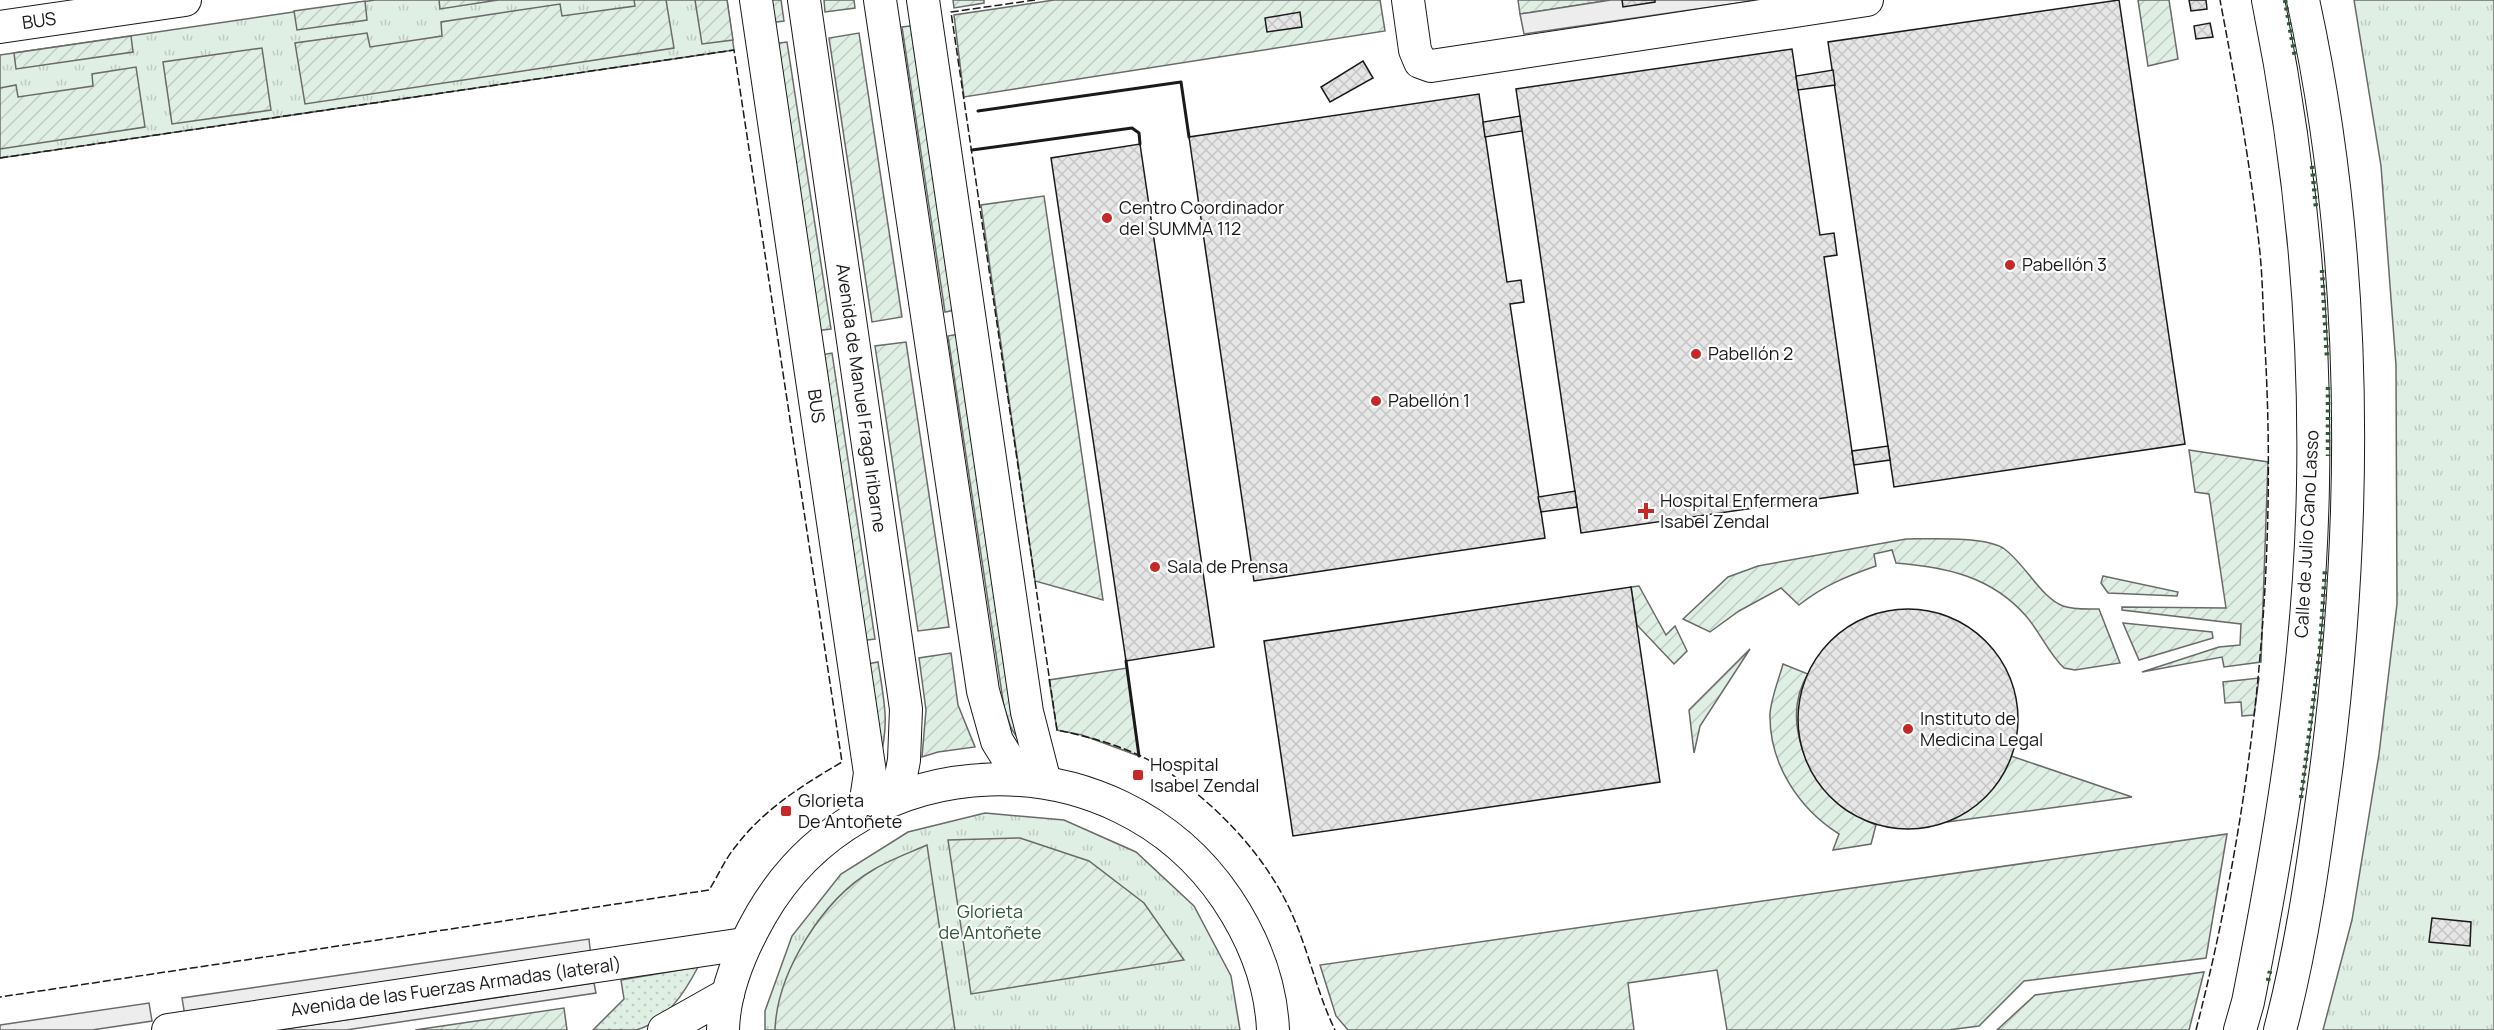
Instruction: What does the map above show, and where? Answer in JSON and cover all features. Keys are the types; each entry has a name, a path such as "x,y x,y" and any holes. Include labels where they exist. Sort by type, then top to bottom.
{"street":[{"name":"BUS","path":"0,27 185,0"},
{"name":"BUS","path":"756,0 870,773 864,813"},
{"name":"Avenida de Manuel Fraga Iribarne","path":"804,0 906,709 904,760 897,797"},
{"path":"880,0 982,691 997,741 1032,780"},
{"path":"922,0 1027,712 1032,780"},
{"path":"1408,0 1415,50 1420,62 1431,66 1867,0"},
{"name":"Calle de Julio Cano Lasso","path":"2240,1030 2248,1002 2285,805 2300,674 2313,485 2312,374 2305,248 2285,82 2268,0"},
{"name":"Calle de Julio Cano Lasso","path":"2280,1030 2295,964 2320,812 2338,670 2347,563 2349,487 2349,371 2341,248 2321,81 2303,0"},
{"path":"721,1028 728,994 744,944 774,892 808,855 864,813 897,797 957,781 1032,780 1085,791 1122,807 1157,827 1189,853 1216,883 1239,917 1256,953 1276,1026"},
{"name":"Avenida de las Fuerzas Armadas (lateral)","path":"168,1030 744,944"},
{"path":"664,1030 728,994"}],"green space":[{"path":"375,0 727,0 734,50 0,158 0,55"},
{"path":"439,0 498,0 440,9"},
{"path":"634,0 666,0 674,48 305,104 295,43 367,33 370,47 442,36 441,22 560,4 562,16 635,6"},
{"path":"695,0 727,0 733,40 702,44"},
{"path":"764,0 781,0 784,21 768,23"},
{"path":"824,0 854,0 855,8 825,12"},
{"path":"953,0 984,0 984,3 954,8"},
{"path":"1054,0 1380,0 1385,31 964,97 954,15"},
{"path":"1518,0 1611,0 1520,14"},
{"path":"2138,0 2169,0 2178,59 2148,66"},
{"path":"2354,0 2494,0 2494,1030 2323,1030 2352,920 2379,754 2397,604 2396,365 2381,166"},
{"path":"365,1 367,20 297,30 294,11"},
{"path":"918,25 961,309 945,312 902,27"},
{"path":"859,33 902,317 872,322 829,38"},
{"path":"131,36 133,52 16,69 14,53"},
{"path":"787,42 831,329 815,331 771,44"},
{"path":"262,48 271,110 172,124 163,62"},
{"path":"136,67 145,127 0,149 0,88 16,85 18,97 93,86 92,74"},
{"path":"1044,196 1103,600 1035,581 981,205"},
{"path":"964,333 1020,742 1011,728 1004,707 948,336"},
{"path":"906,342 949,627 918,631 875,346"},
{"path":"832,353 875,639 859,641 815,356"},
{"path":"2189,450 2268,462 2261,662 2224,667 2222,657 2142,672 2219,647 2240,645 2241,624 2122,610 2122,607 2226,608 2209,494 2195,492"},
{"path":"1906,539 1970,540 2003,548 2055,602 2072,608 2099,609 2120,663 2075,670 2064,668 2026,616 1998,591 1949,571 1896,563 1892,550 1874,554 1876,566 1836,582 1799,605 1781,588 1739,611 1710,632 1683,619 1728,577 1758,566"},
{"path":"2103,576 2178,592 2177,596 2108,593 2101,583"},
{"path":"1639,586 1666,635 1675,626 1687,651 1674,664 1637,625 1631,587"},
{"path":"2123,623 2212,632 2213,638 2139,660"},
{"path":"1750,649 1700,726 1694,753 1689,710"},
{"path":"951,653 958,705 975,747 938,752 922,757 926,710 919,658"},
{"path":"878,662 883,691 885,726 878,767 862,665"},
{"path":"1783,664 1808,674 1800,691 1797,728 1801,747 1809,764 1818,781 1843,808 1876,825 1871,844 1833,850 1839,834 1824,823 1799,798 1781,767 1771,732 1770,714 1773,695"},
{"path":"1127,668 1139,756 1082,735 1057,730 1049,680"},
{"path":"2259,678 2254,715 2242,716 2241,702 2225,703 2223,682"},
{"path":"2011,756 2132,797 1947,822 1969,809 1993,788"},
{"name":"Glorieta de Antoñete","path":"985,813 1064,820 1136,852 1194,906 1231,976 1240,1030 765,1030 765,1011 792,936 841,874 908,832"},
{"path":"2227,834 2206,958 2024,981 1979,1026 1948,1030 1727,1030 1717,970 1628,983 1634,1030 1348,1030 1336,1016 1320,965"},
{"path":"1020,838 1089,861 1144,903 1184,960 971,994 948,840"},
{"path":"927,845 955,1030 775,1030 784,985 806,939 821,918 837,899 873,870"},
{"path":"698,967 681,996 665,1013 647,1026 636,1030 593,1030 624,999 621,980"},
{"path":"2204,972 2189,1030 1997,1030 2035,995"},
{"path":"564,1008 567,1030 415,1030"}],"shaded area":[{"path":"1611,0 1759,0 1524,34 1520,14"},
{"path":"589,939 591,957 185,1016 182,998"},
{"path":"594,983 596,993 346,1030 278,1030"},
{"path":"149,1003 152,1021 92,1030 0,1030 0,1025"}],"building":[{"path":"1622,0 1655,0 1655,2 1623,7"},
{"name":"Pabellón 3","path":"2119,0 2185,444 1894,487 1828,42"},
{"path":"2189,0 2206,0 2207,9 2191,11"},
{"path":"1300,12 1302,27 1267,32 1265,18"},
{"path":"2210,23 2213,37 2196,39 2194,26"},
{"name":"Pabellón 2","path":"1792,49 1820,235 1834,233 1837,255 1824,257 1858,493 1581,533 1516,89"},
{"path":"1363,61 1373,78 1330,102 1321,87"},
{"path":"1833,70 1835,85 1798,90 1796,76"},
{"name":"Pabellón 1","path":"1479,94 1507,282 1521,280 1524,302 1510,304 1545,538 1254,581 1189,137"},
{"path":"1520,116 1522,131 1485,137 1483,122"},
{"path":"1140,144 1214,647 1126,661 1051,158"},
{"path":"1888,446 1890,460 1854,465 1852,451"},
{"path":"1575,491 1577,507 1541,512 1538,497"},
{"path":"1631,587 1660,782 1293,836 1264,641"},
{"name":"Instituto de Medicina Legal","path":"1908,609 1929,611 1960,622 1986,641 2005,667 2016,698 2018,719 2016,740 2005,771 1986,797 1960,816 1929,827 1908,829 1887,827 1856,816 1830,797 1811,771 1800,740 1798,719 1800,698 1811,667 1830,641 1856,622 1887,611"},
{"path":"2432,918 2471,922 2470,946 2429,942"}],"hedge":[{"path":"2285,0 2295,57"},
{"path":"2312,166 2316,208"},
{"path":"2322,270 2327,357"},
{"path":"2328,387 2328,456"},
{"path":"2301,798 2320,649 2325,570"},
{"path":"2268,981 2270,971"}],"fence":[{"path":"1035,0 951,12 1057,730 1116,746 1145,758 1190,788 1241,836 1270,873 1282,893 1335,1030"},
{"path":"2196,1030 2233,862 2246,777 2257,691 2268,519 2268,433 2260,253 2243,126 2220,0"},
{"path":"0,158 734,50 842,762 799,789 759,820 732,851 709,890 0,997"}],"wall":[{"path":"978,111 1181,82 1189,137"},
{"path":"972,150 1132,128 1139,133 1140,144"},
{"path":"1126,661 1139,756"}],"place":[{"name":"Centro Coordinador del SUMMA 112","path":"1107,218"},
{"name":"Pabellón 3","path":"2010,265"},
{"name":"Pabellón 2","path":"1696,354"},
{"name":"Pabellón 1","path":"1376,401"},
{"name":"Hospital Enfermera Isabel Zendal","path":"1646,511"},
{"name":"Sala de Prensa","path":"1155,567"},
{"name":"Instituto de Medicina Legal","path":"1908,729"},
{"name":"Hospital Isabel Zendal","path":"1138,775"},
{"name":"Glorieta De Antoñete","path":"786,811"}]}
